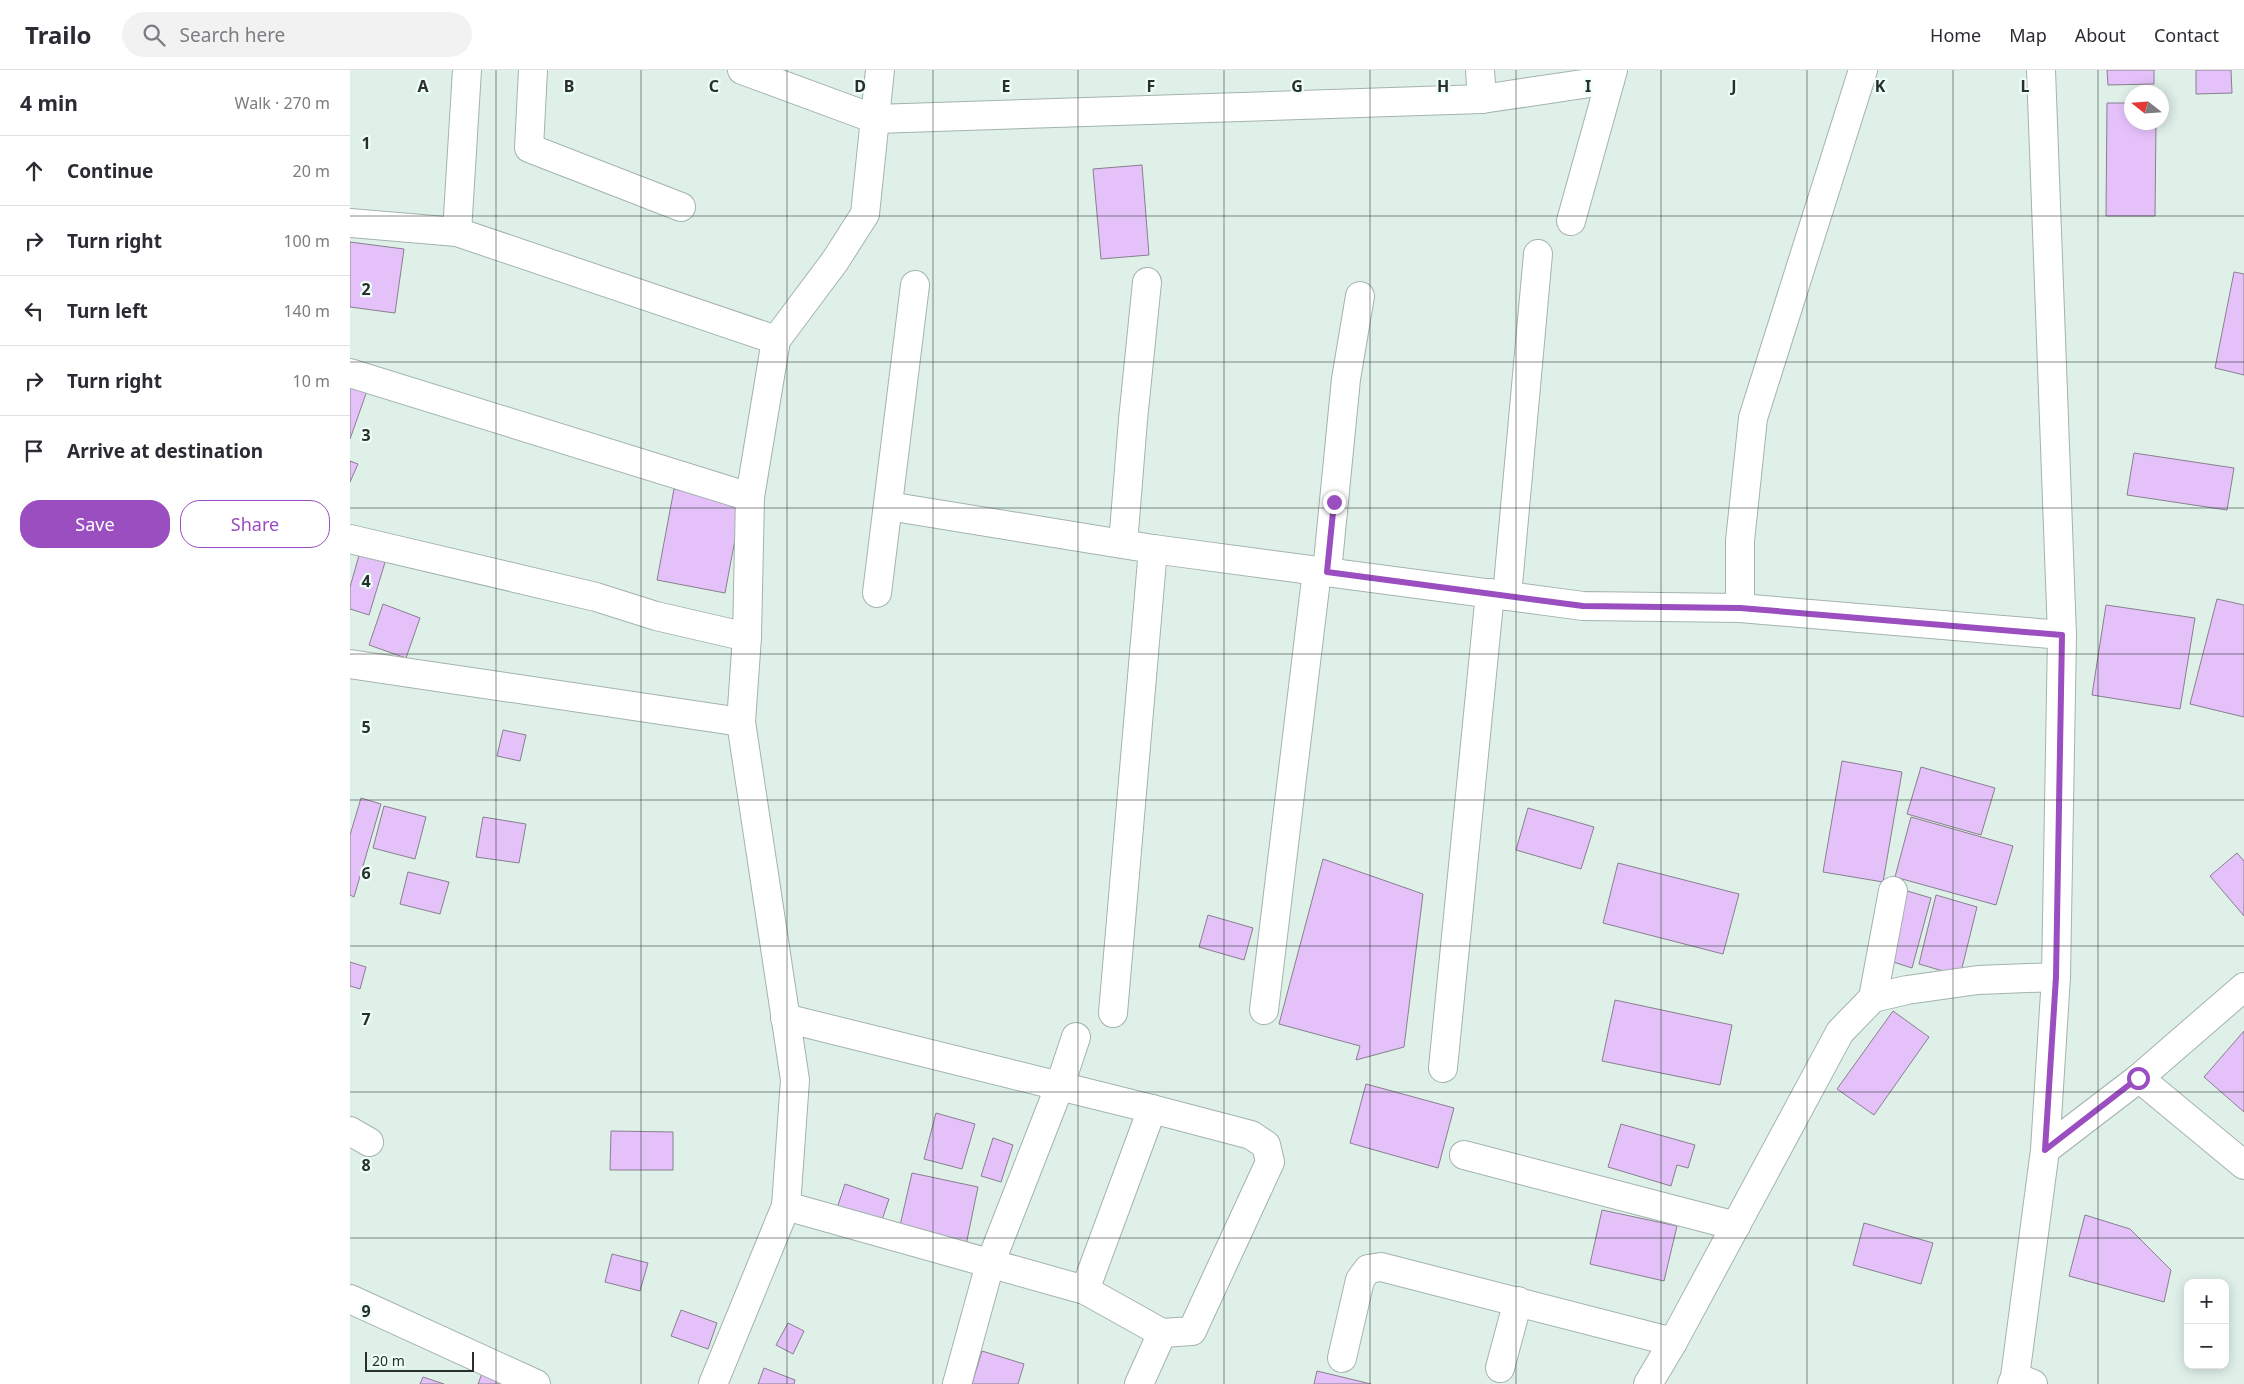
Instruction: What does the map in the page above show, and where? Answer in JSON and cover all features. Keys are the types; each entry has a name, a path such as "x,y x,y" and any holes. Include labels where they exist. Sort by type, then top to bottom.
{"street":[{"path":"457,232 467,70"},
{"path":"533,70 529,148 681,207"},
{"path":"742,70 875,119 1482,99 1612,75 1571,221"},
{"path":"713,1384 786,1206 795,1080 741,722 748,637 750,497 776,340 835,261 865,214 880,70"},
{"path":"1480,70 1482,99"},
{"path":"1740,608 1740,541 1753,418 1863,70"},
{"path":"2020,1382 2045,1150 2056,977 2062,635 2040,70"},
{"path":"350,223 457,232 776,340"},
{"path":"1443,1068 1538,254"},
{"path":"1123,544 1147,282"},
{"path":"877,593 915,285"},
{"path":"1264,1010 1346,379 1360,296"},
{"path":"350,373 750,497"},
{"path":"888,506 1153,549 1583,606 1740,608 2062,635"},
{"path":"350,539 596,597 656,616 748,637"},
{"path":"1113,1013 1153,549"},
{"path":"350,664 741,722"},
{"path":"1873,998 1893,890"},
{"path":"1648,1384 1673,1342 1840,1032 1873,998 1907,990 1978,980 2056,977"},
{"path":"2045,1150 2138,1078 2244,987"},
{"path":"785,1018 1060,1085 1251,1136 1266,1145 1270,1162 1192,1331 1162,1333 1085,1290 786,1206"},
{"path":"958,1384 990,1264 1060,1085 1076,1037"},
{"path":"2138,1078 2244,1164"},
{"path":"1085,1290 1152,1109"},
{"path":"1464,1155 1736,1226"},
{"path":"1342,1358 1360,1280 1368,1269 1380,1267 1673,1342"},
{"path":"350,1299 536,1384"},
{"path":"1500,1368 1518,1301"},
{"path":"1139,1384 1162,1333"}],"building":[{"path":"2107,70 2154,70 2154,84 2108,85"},
{"path":"2196,70 2231,70 2232,93 2196,94"},
{"path":"2107,103 2124,103 2124,130 2156,130 2155,216 2106,216"},
{"path":"1142,165 1149,255 1101,259 1093,169"},
{"path":"350,242 404,249 395,313 350,307"},
{"path":"2234,272 2244,274 2244,375 2215,368"},
{"path":"350,382 368,388 350,439"},
{"path":"2134,453 2234,468 2227,510 2127,495"},
{"path":"350,461 358,464 350,482"},
{"path":"674,489 742,502 725,593 657,580"},
{"path":"360,552 386,559 369,615 350,609 350,587"},
{"path":"2217,599 2244,605 2244,717 2190,704"},
{"path":"383,604 420,618 406,658 369,645"},
{"path":"2106,605 2195,618 2180,709 2092,695"},
{"path":"503,730 526,735 520,761 497,756"},
{"path":"1842,761 1902,772 1883,882 1823,872"},
{"path":"1921,767 1995,788 1981,835 1907,814"},
{"path":"361,798 381,804 354,897 350,895 350,835"},
{"path":"384,806 426,817 415,859 373,848"},
{"path":"1528,808 1594,827 1581,869 1516,850"},
{"path":"483,817 526,824 519,863 476,857"},
{"path":"1911,817 2013,846 1996,905 1895,877"},
{"path":"2237,853 2244,861 2244,916 2210,876"},
{"path":"1323,859 1423,894 1404,1047 1356,1060 1360,1046 1279,1024"},
{"path":"1618,863 1739,894 1723,954 1603,923"},
{"path":"408,872 449,882 440,914 400,904"},
{"path":"1904,890 1931,898 1912,968 1884,959"},
{"path":"1936,895 1977,907 1960,976 1919,964"},
{"path":"1208,915 1253,928 1244,960 1199,947"},
{"path":"350,962 366,967 360,989 350,986"},
{"path":"1615,1000 1732,1025 1720,1085 1602,1061"},
{"path":"1893,1011 1929,1037 1874,1115 1837,1089"},
{"path":"2244,1031 2244,1112 2204,1077"},
{"path":"1366,1084 1454,1108 1438,1168 1350,1143"},
{"path":"936,1113 975,1124 962,1169 924,1159"},
{"path":"1621,1124 1695,1145 1688,1168 1677,1165 1671,1186 1608,1167"},
{"path":"611,1131 673,1132 673,1170 610,1170"},
{"path":"993,1138 1013,1145 1001,1182 981,1176"},
{"path":"912,1173 978,1187 966,1245 899,1230"},
{"path":"845,1184 889,1199 880,1226 836,1211"},
{"path":"1602,1210 1677,1226 1664,1281 1590,1264"},
{"path":"2085,1215 2130,1229 2171,1270 2164,1302 2069,1276"},
{"path":"1864,1223 1933,1243 1921,1284 1853,1265"},
{"path":"612,1254 648,1263 640,1291 605,1282"},
{"path":"681,1310 717,1323 708,1349 671,1336"},
{"path":"788,1323 804,1331 793,1354 776,1345"},
{"path":"982,1351 1024,1364 1018,1384 972,1384"},
{"path":"484,1368 521,1384 478,1384"},
{"path":"764,1368 795,1380 794,1384 758,1384"},
{"path":"1317,1371 1371,1384 1314,1384"},
{"path":"423,1377 444,1384 420,1384"}],"route":[{"path":"1334,502 1327,572 1583,606 1740,608 2062,635 2056,977 2045,1150 2138,1078"}]}
